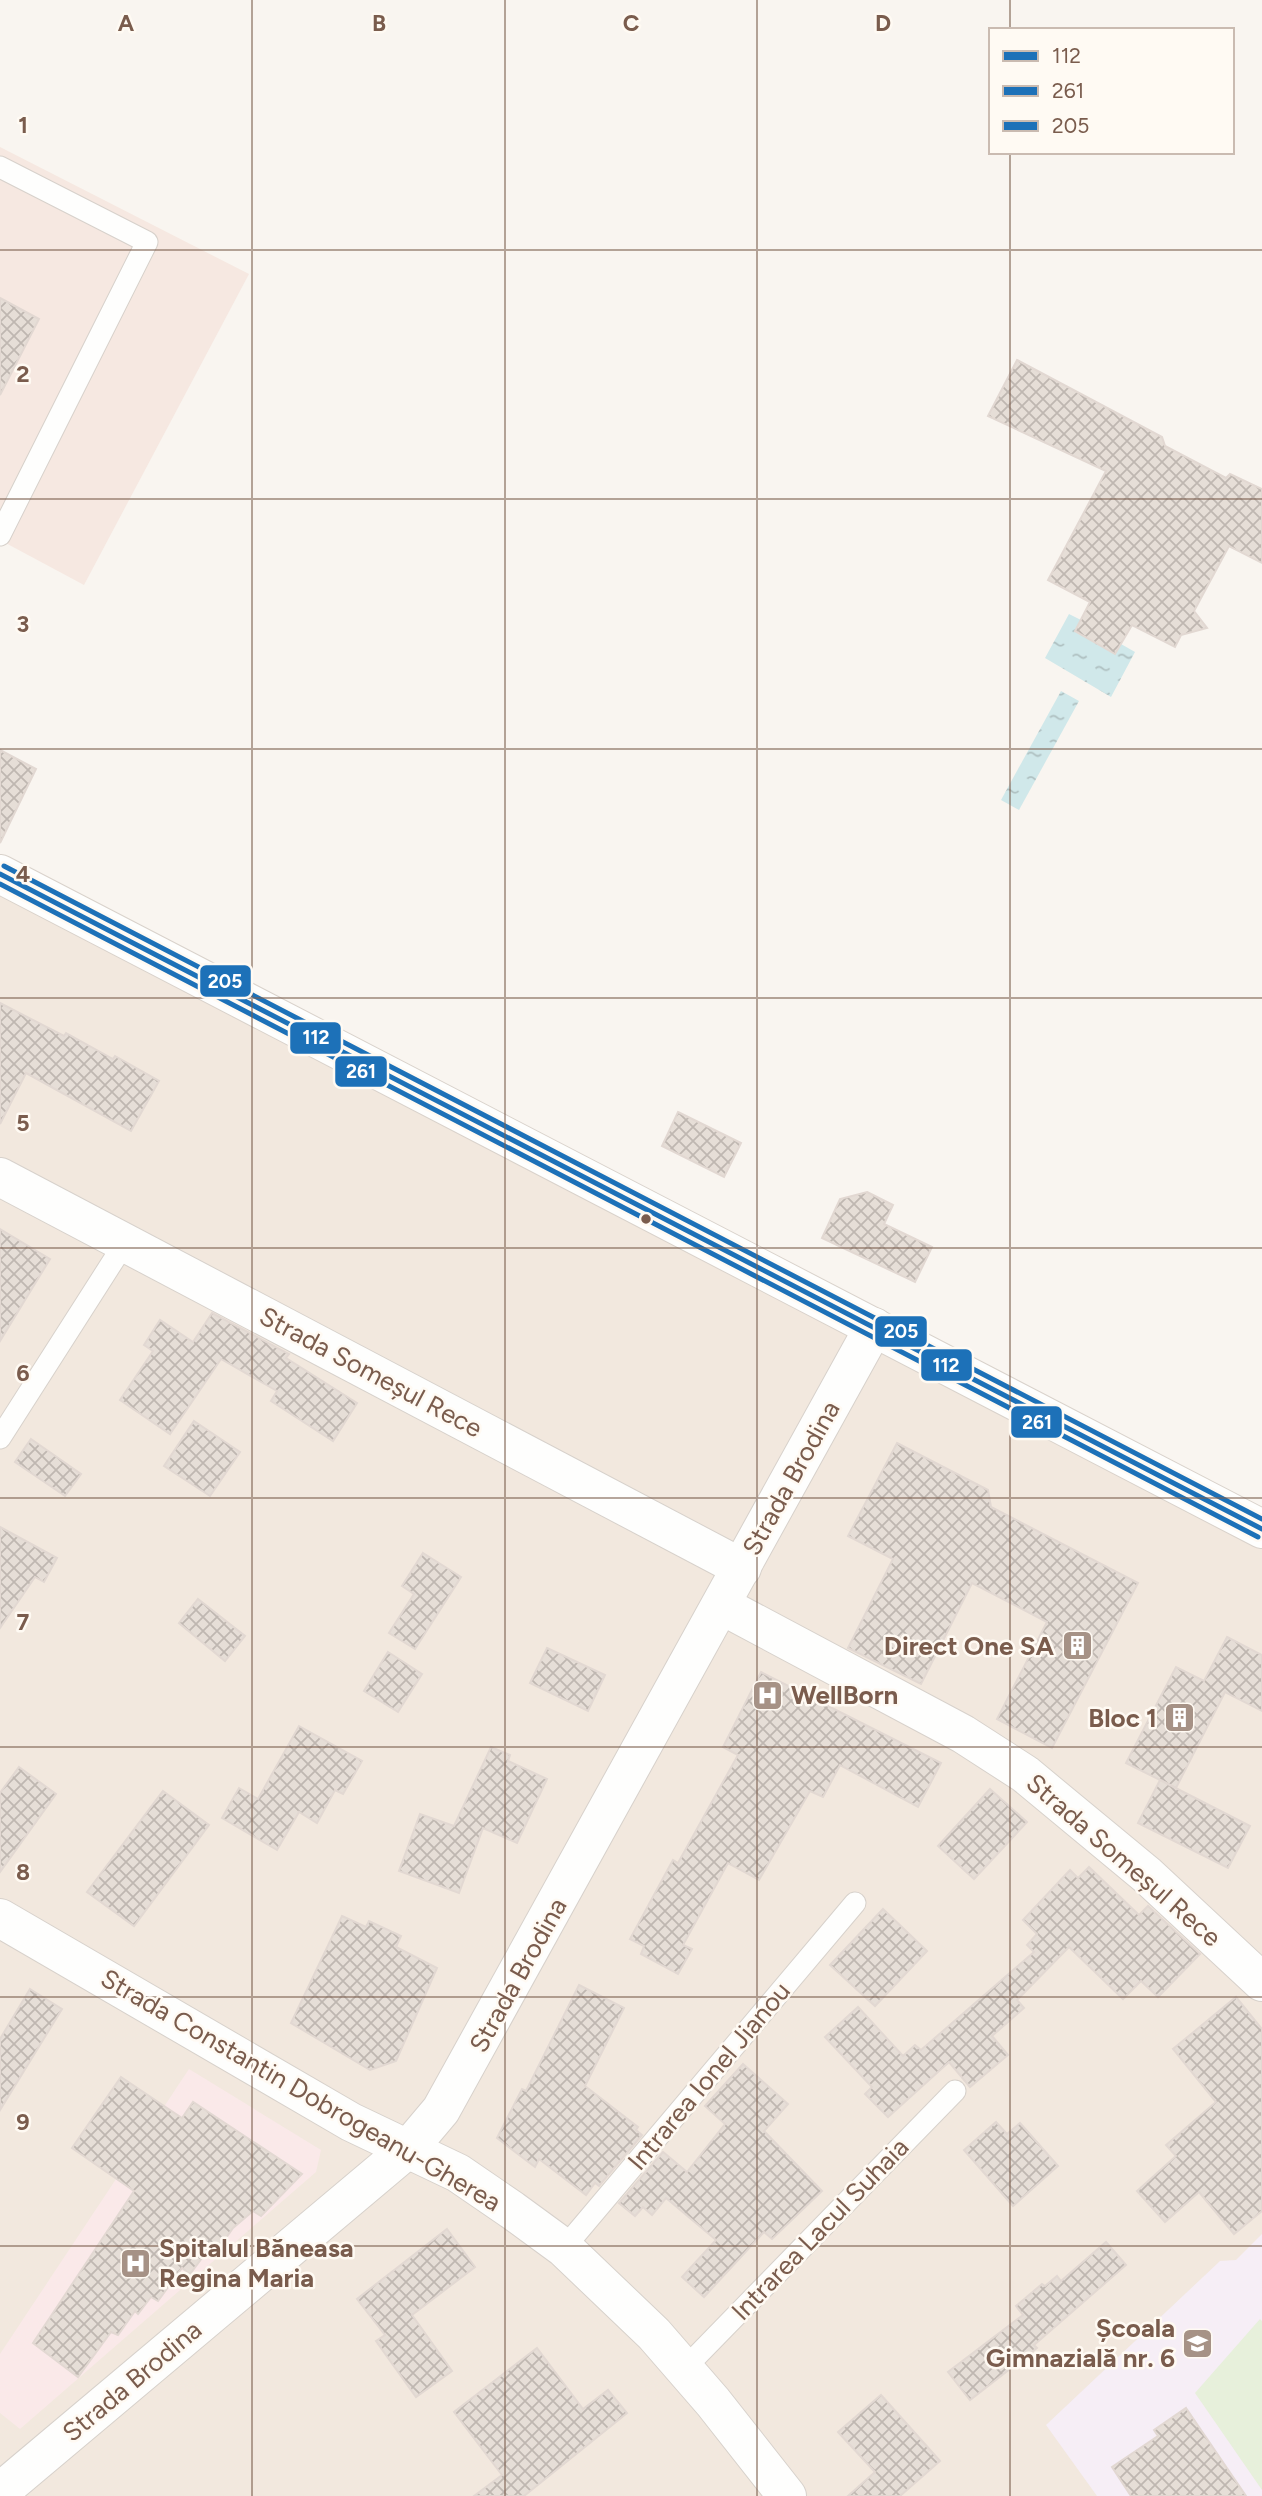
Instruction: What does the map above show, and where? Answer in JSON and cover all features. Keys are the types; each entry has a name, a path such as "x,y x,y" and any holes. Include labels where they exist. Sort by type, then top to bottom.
{"street":[{"path":"0,874 1262,1529"},
{"name":"Strada Someșul Rece","path":"0,1177 742,1568"},
{"name":"Strada Brodina","path":"0,2492 409,2148 442,2110 488,2031 874,1327"},
{"name":"Strada Someșul Rece","path":"722,1605 963,1734 1026,1774 1147,1875 1262,1982"},
{"name":"Strada Constantin Dobrogeanu-Gherea","path":"0,1918 351,2122 458,2173 564,2248 627,2306 685,2368 787,2496"}],"lane":[{"path":"0,167 147,242 0,535"},
{"path":"0,1438 124,1244"},
{"name":"Intrarea Ionel Jianou","path":"564,2248 855,1903"},
{"name":"Intrarea Lacul Suhaia","path":"685,2368 955,2091"}],"shaded area":[{"path":"0,147 249,274 84,585 0,540"},
{"path":"0,874 1262,1529 1262,2496 0,2496"},
{"name":"Spitalul Băneasa Regina Maria","path":"189,2069 321,2150 316,2172 20,2429 0,2413 0,2354"},
{"name":"Școala Gimnazială nr. 6","path":"1262,2234 1262,2496 1097,2496 1046,2425 1220,2261 1236,2260"}],"green space":[{"path":"1260,2319 1262,2321 1262,2490 1195,2393"}],"water":[{"path":"1069,614 1081,620 1075,631 1115,654 1121,644 1135,652 1111,697 1045,658"},
{"path":"1061,691 1079,701 1019,810 1001,800"}],"building":[{"path":"0,298 39,319 0,395"},
{"path":"1017,360 1162,437 1165,446 1226,478 1230,474 1262,489 1262,563 1229,546 1194,611 1207,628 1181,635 1175,647 1132,625 1115,654 1075,631 1090,602 1048,580 1106,471 988,416"},
{"path":"0,750 36,769 0,843"},
{"path":"0,1003 64,1036 66,1033 113,1059 115,1056 159,1081 131,1131 26,1073 0,1124"},
{"path":"678,1112 741,1143 724,1177 662,1146"},
{"path":"867,1192 893,1205 884,1224 932,1247 915,1282 822,1238 840,1199"},
{"path":"0,1229 50,1259 0,1341"},
{"path":"212,1313 289,1354 286,1358 357,1403 333,1441 271,1401 277,1391 221,1359 170,1434 120,1400 153,1351 144,1345 160,1320 193,1342"},
{"path":"194,1421 240,1452 210,1496 164,1466"},
{"path":"31,1439 81,1474 65,1496 15,1462"},
{"path":"897,1443 988,1490 991,1507 1138,1583 1052,1748 997,1719 1047,1622 972,1583 921,1684 848,1648 893,1559 848,1536"},
{"path":"0,1527 57,1558 44,1582 35,1577 0,1628"},
{"path":"423,1553 461,1577 415,1649 389,1633 414,1594 402,1586"},
{"path":"198,1599 245,1636 225,1661 179,1623"},
{"name":"Bloc 1","path":"1227,1637 1262,1655 1262,1711 1225,1692 1176,1788 1126,1763 1176,1667 1204,1681"},
{"path":"547,1648 605,1675 588,1711 530,1683"},
{"path":"388,1652 422,1674 398,1712 364,1691"},
{"path":"761,1672 941,1763 918,1807 840,1765 823,1797 810,1791 759,1880 728,1863 683,1945 692,1949 678,1974 641,1954 644,1946 630,1939 673,1860 678,1863 738,1755 723,1747"},
{"path":"299,1726 362,1761 343,1794 335,1790 317,1823 299,1812 277,1850 222,1818 239,1788 258,1799"},
{"path":"491,1747 510,1755 508,1761 547,1779 517,1843 483,1828 459,1893 399,1871 420,1814 454,1826"},
{"path":"19,1767 56,1794 0,1872 0,1793"},
{"name":"Bloc 1","path":"1160,1780 1250,1826 1228,1868 1138,1823"},
{"path":"990,1789 1027,1822 974,1879 938,1846"},
{"path":"163,1791 209,1825 134,1926 87,1892"},
{"path":"1089,1867 1139,1915 1148,1906 1200,1954 1158,1997 1141,1981 1123,1999 1069,1947 1017,2000 1024,2008 992,2036 1008,2055 970,2087 949,2062 888,2117 865,2094 872,2087 825,2037 858,2007 903,2056 915,2045 921,2050 1034,1952 1027,1945 1037,1934 1023,1920 1070,1870 1078,1878"},
{"path":"883,1909 927,1951 875,2006 830,1965"},
{"path":"342,1916 366,1927 369,1921 401,1936 396,1947 437,1968 396,2061 370,2070 291,2023"},
{"path":"579,1985 624,2008 585,2086 638,2127 636,2130 642,2135 599,2186 595,2183 586,2195 539,2159 535,2167 497,2138 522,2089 526,2091"},
{"path":"30,1989 62,2009 0,2110 0,2039"},
{"path":"1236,1997 1262,2029 1262,2211 1234,2234 1199,2192 1165,2222 1137,2191 1176,2156 1166,2145 1216,2102 1173,2049"},
{"path":"743,2064 788,2104 764,2131 822,2191 772,2239 764,2232 704,2297 682,2277 716,2240 666,2198 652,2215 643,2207 635,2216 619,2203 663,2152 687,2172 725,2124 705,2106"},
{"name":"Spitalul Băneasa Regina Maria","path":"121,2077 182,2118 193,2102 302,2174 261,2216 253,2211 233,2228 214,2255 208,2250 190,2274 182,2268 158,2301 151,2297 138,2314 135,2311 118,2335 111,2332 78,2377 33,2343 134,2191 72,2148"},
{"path":"996,2122 1007,2134 1020,2123 1058,2166 1013,2206 964,2150"},
{"path":"447,2229 475,2267 412,2315 452,2371 416,2397 376,2341 385,2335 357,2299"},
{"path":"1106,2242 1126,2265 1034,2345 1037,2348 970,2400 948,2372 1023,2315 1016,2306 1042,2284 1045,2286 1057,2276 1061,2281"},
{"path":"537,2348 583,2409 608,2390 627,2413 524,2496 474,2496 502,2475 454,2412"},
{"path":"881,2395 940,2461 900,2496 848,2496 875,2472 838,2432"},
{"path":"1186,2408 1246,2496 1131,2496 1112,2467 1158,2436 1154,2430"}],"transit line":[{"name":"205","path":"4,866 1262,1519"},
{"name":"112","path":"0,874 1262,1529"},
{"name":"261","path":"0,884 1258,1537"}],"place":[{"name":"Direct One SA","path":"1077,1646"},
{"name":"WellBorn","path":"768,1695"},
{"name":"Bloc 1","path":"1180,1718"},
{"name":"Spitalul Băneasa Regina Maria","path":"136,2263"},
{"name":"Școala Gimnazială nr. 6","path":"1198,2343"}]}
